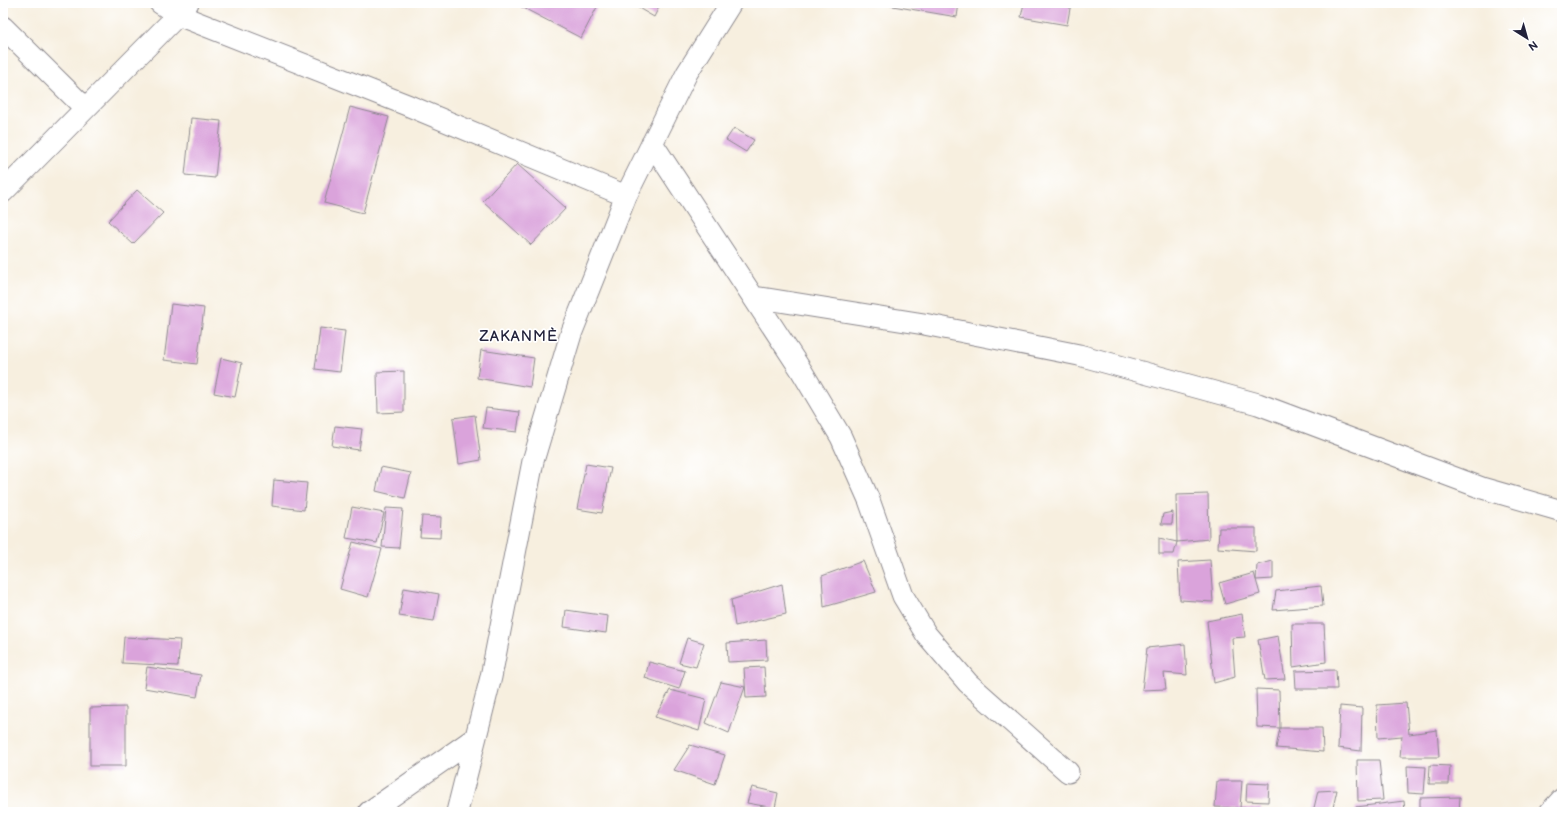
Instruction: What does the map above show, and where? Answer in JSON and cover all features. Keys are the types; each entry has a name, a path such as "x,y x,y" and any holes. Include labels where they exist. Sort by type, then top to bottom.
{"street":[{"path":"160,3 183,9 511,149 626,196"},
{"path":"457,812 491,677 533,462 570,334 626,196 687,73 731,3"},
{"path":"3,192 183,9"},
{"path":"3,27 85,108"},
{"path":"652,143 801,370 841,437 869,500 903,596 926,634 968,683 1068,772"},
{"path":"754,297 924,324 1080,355 1258,404 1482,488 1562,511"},
{"path":"369,812 475,738"},
{"path":"1550,812 1562,799"}],"building":[{"path":"514,3 589,3 597,7 581,38"},
{"path":"630,3 661,3 654,17"},
{"path":"875,3 959,3 957,17"},
{"path":"1024,3 1071,3 1067,25 1021,17"},
{"path":"350,107 389,117 363,213 324,203"},
{"path":"191,118 221,121 215,178 185,175"},
{"path":"734,128 754,140 746,152 726,140"},
{"path":"517,164 566,208 531,245 483,201"},
{"path":"137,190 163,213 133,244 108,221"},
{"path":"171,304 204,308 197,364 164,360"},
{"path":"320,328 345,331 340,372 315,369"},
{"path":"481,350 534,358 530,387 477,378"},
{"path":"221,358 242,363 235,397 214,393"},
{"path":"404,371 404,412 378,413 377,372"},
{"path":"486,408 520,412 517,432 483,428"},
{"path":"475,415 481,460 459,464 453,418"},
{"path":"335,426 362,429 359,450 332,446"},
{"path":"586,464 611,468 602,513 577,509"},
{"path":"381,467 411,473 405,498 376,491"},
{"path":"274,480 307,483 304,510 272,506"},
{"path":"1208,494 1209,539 1177,542 1176,495"},
{"path":"352,507 384,513 377,543 346,538"},
{"path":"386,508 403,509 399,548 382,547"},
{"path":"1173,512 1172,524 1161,524 1163,514"},
{"path":"422,516 441,517 440,538 420,537"},
{"path":"1219,528 1256,528 1256,551 1218,548"},
{"path":"1159,538 1177,542 1174,554 1159,554"},
{"path":"353,542 382,549 368,597 340,589"},
{"path":"1210,560 1213,602 1180,600 1178,562"},
{"path":"863,561 876,592 824,607 822,576"},
{"path":"1273,561 1273,579 1256,580 1257,565"},
{"path":"1254,573 1260,594 1225,604 1219,583"},
{"path":"782,584 786,614 735,626 731,600"},
{"path":"1321,586 1323,606 1273,610 1276,591"},
{"path":"404,588 439,594 434,621 399,616"},
{"path":"566,610 608,616 606,633 564,627"},
{"path":"1242,614 1245,637 1232,638 1235,677 1214,683 1207,621"},
{"path":"1292,624 1324,624 1326,662 1293,667"},
{"path":"1278,636 1285,679 1265,680 1258,640"},
{"path":"124,637 180,640 178,666 122,663"},
{"path":"687,638 704,643 696,667 679,663"},
{"path":"766,640 767,660 728,662 727,643"},
{"path":"1185,644 1187,675 1164,673 1166,689 1142,690 1147,648"},
{"path":"649,662 685,671 679,689 645,678"},
{"path":"147,667 201,675 197,697 144,688"},
{"path":"764,667 766,697 746,698 744,668"},
{"path":"1336,670 1337,689 1296,689 1295,671"},
{"path":"721,682 745,687 729,733 706,723"},
{"path":"1256,689 1279,690 1280,728 1257,727"},
{"path":"670,690 706,699 699,731 655,717"},
{"path":"1406,703 1409,734 1437,730 1439,757 1400,757 1402,736 1378,738 1377,705"},
{"path":"1340,706 1362,708 1361,751 1338,748"},
{"path":"126,707 126,766 90,766 90,708"},
{"path":"1280,728 1322,728 1323,752 1276,748"},
{"path":"690,745 725,755 715,784 674,770"},
{"path":"1357,760 1379,760 1383,800 1358,801"},
{"path":"1430,765 1450,766 1449,784 1429,784"},
{"path":"1407,766 1426,767 1424,794 1408,793"},
{"path":"1217,781 1242,781 1240,808 1261,808 1261,812 1237,812 1237,808 1215,807"},
{"path":"1247,783 1269,784 1268,802 1246,801"},
{"path":"752,787 778,793 775,808 747,803"},
{"path":"1337,790 1332,812 1313,812 1318,791"},
{"path":"1460,797 1459,812 1420,812 1420,798"},
{"path":"1404,801 1405,812 1355,812 1356,807"}],"district":[{"name":"ZAKANMÈ","path":"519,336"}]}
